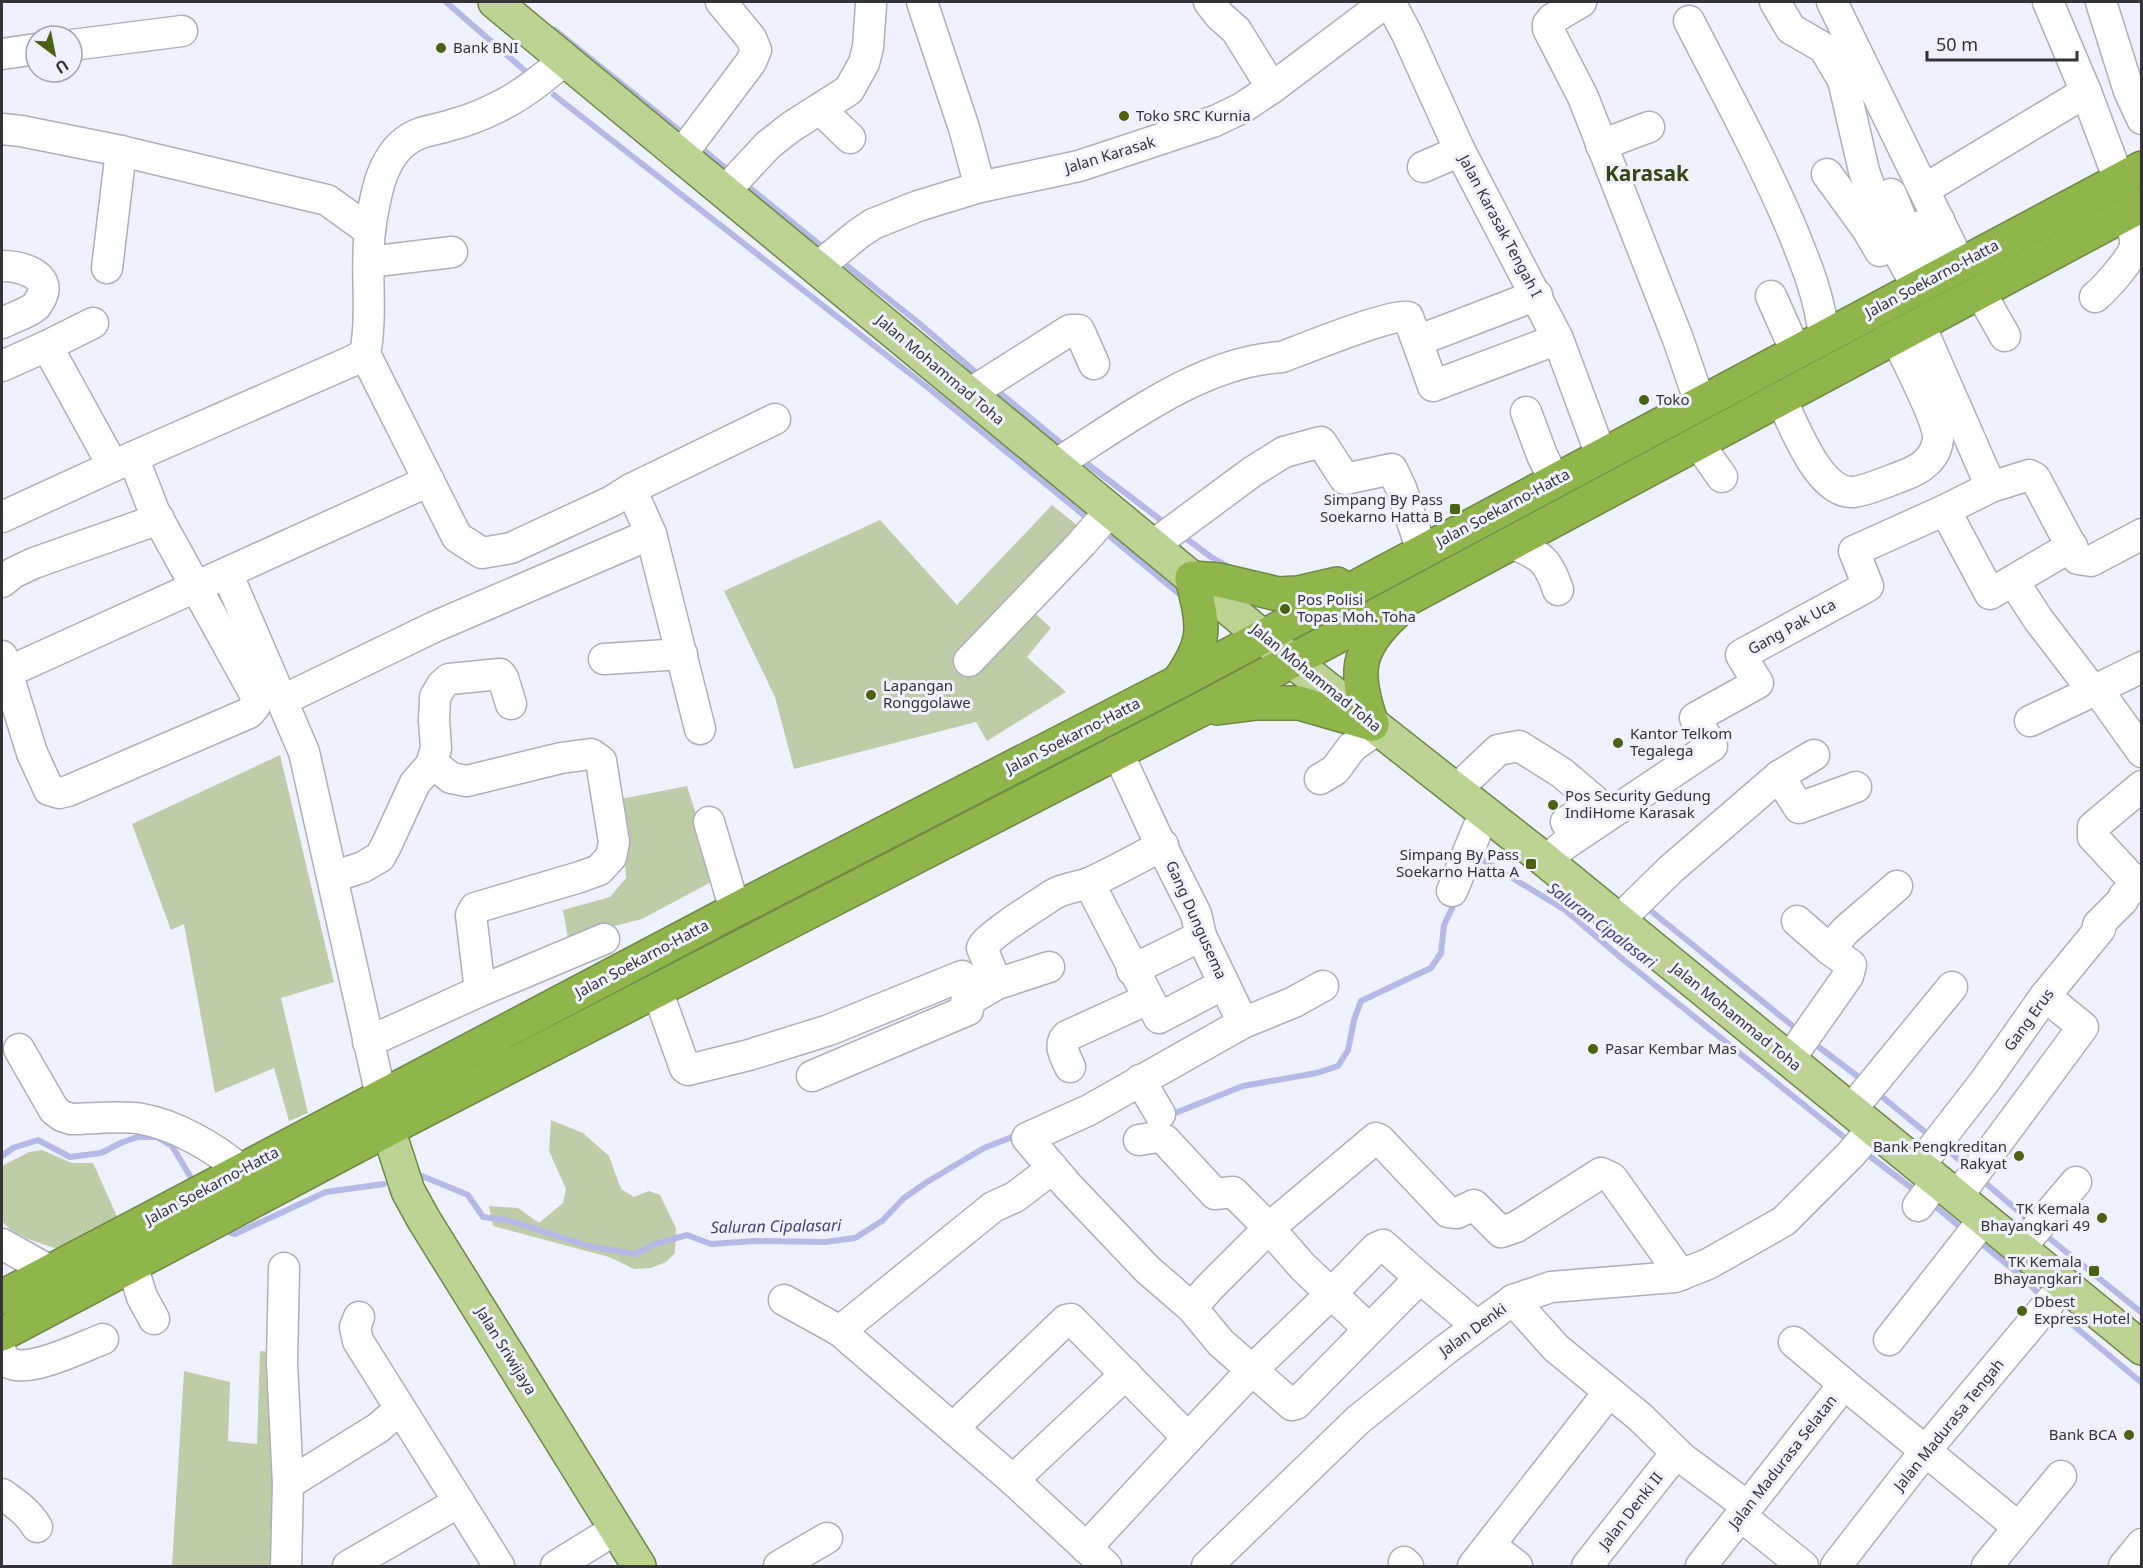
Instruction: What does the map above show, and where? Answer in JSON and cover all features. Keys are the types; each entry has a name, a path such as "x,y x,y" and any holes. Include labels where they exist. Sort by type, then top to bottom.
{"highway":[{"name":"Jalan Soekarno-Hatta","path":"2,1297 735,910 1178,682 2130,174"},
{"path":"2,1334 388,1129 1200,710 2134,209"},
{"path":"1178,682 1191,663 1200,639 1200,613 1192,578 1219,580 1278,594 1298,593 1394,567"},
{"path":"1375,726 1365,705 1361,668 1363,655 1368,643 1382,626 1416,595"},
{"path":"1200,710 1257,703 1299,703 1375,726"}],"main road":[{"name":"Jalan Mohammad Toha","path":"500,3 565,60 1291,660 1488,815 1789,1060 1859,1134 1933,1187 1984,1219 2142,1348"},
{"name":"Jalan Sriwijaya","path":"388,1129 405,1180 639,1566"}],"street":[{"path":"681,155 751,62 756,50 751,38 721,2"},
{"path":"922,2 964,128 980,187"},
{"path":"1209,2 1236,30 1272,88"},
{"name":"Jalan Karasak","path":"818,268 873,224 918,206 980,187 1079,166 1215,121 1272,88 1388,2"},
{"name":"Jalan Karasak Tengah I","path":"1388,2 1407,34 1460,151 1558,339 1601,455"},
{"path":"1581,2 1552,19 1548,24 1548,29 1583,97 1700,403"},
{"path":"1775,2 1791,29 1824,48 1843,80 1868,181 1882,222 1929,281"},
{"path":"1832,2 1925,189 1929,281"},
{"path":"2048,2 2086,93 2130,174"},
{"path":"2101,2 2130,55 2129,91 2141,118"},
{"path":"724,191 768,145 791,127 821,110 849,90 864,63 868,47 871,5"},
{"path":"1689,21 1767,172 1813,279 1822,317 1810,344 1771,296"},
{"path":"84,43 182,31"},
{"path":"2,54 24,51"},
{"path":"565,60 535,85 498,107 455,124 416,135 400,146 387,162 378,190 370,231 369,328 365,354 457,537 482,553 511,548 612,501 631,489 775,418"},
{"path":"1869,76 1860,92 1860,103 1898,217 1904,226 1926,225"},
{"path":"1925,189 2086,93"},
{"path":"821,110 850,138"},
{"path":"1601,145 1649,127"},
{"path":"2,129 121,151 327,200 370,231"},
{"path":"107,268 121,151"},
{"path":"1423,167 1460,151"},
{"path":"1827,174 1874,239 1929,281"},
{"path":"2095,297 2105,289 2129,258 2135,246 2134,209"},
{"path":"369,262 452,252"},
{"path":"2,266 12,266 36,274 43,282 44,292 37,306 2,323"},
{"path":"1980,292 2005,336"},
{"path":"1417,341 1537,295"},
{"path":"1055,465 1162,398 1216,372 1266,357 1282,357 1387,319 1405,315 1408,317 1433,386 1558,339"},
{"path":"2,366 93,323"},
{"path":"969,394 1070,330 1079,330 1094,364"},
{"path":"1780,399 1817,469 1840,490 1854,492 1909,474 1925,465 1935,451 1938,436 1908,331"},
{"path":"1908,331 1991,487"},
{"path":"47,346 159,519 196,587 256,696 255,706 249,713 68,791 59,793 49,790 32,753 5,664 196,587 429,481"},
{"path":"2,517 352,362 365,354"},
{"path":"1526,412 1554,480"},
{"path":"1152,546 1252,472 1284,452 1321,442 1345,479 1392,469 1401,488 1422,551"},
{"path":"1698,443 1722,477"},
{"path":"2072,546 2014,582 1989,594 1945,510 1991,487 2029,475 2035,477 2072,546 2078,559 2091,561 2138,545"},
{"path":"631,489 651,534 700,729"},
{"name":"Gang Pak Uca","path":"1537,855 1564,845 1712,746 1695,718 1758,683 1741,655 1868,586 1854,551 1945,510"},
{"path":"969,661 1110,511"},
{"path":"2,582 13,573 34,563 159,519"},
{"path":"284,700 434,627 651,534"},
{"path":"1512,543 1538,555 1552,570 1558,590"},
{"path":"482,553 492,602"},
{"path":"227,573 284,700 304,752 381,1096"},
{"path":"2014,582 2038,620 2142,752"},
{"path":"604,659 682,654"},
{"path":"2030,720 2142,667"},
{"path":"333,878 363,867 380,857 416,783 431,765 436,748 435,697 442,685 449,679 500,674 511,704"},
{"path":"1320,779 1335,770 1352,747 1375,726"},
{"path":"1456,790 1498,750 1519,746 1562,773 1596,802 1537,855"},
{"name":"Gang Dungusema","path":"1117,751 1196,914 1201,936 1243,1023"},
{"path":"431,765 451,778 467,780 561,758 591,754 601,761 614,842 611,857 599,870 590,874 475,908 471,915 480,991"},
{"path":"1618,921 1671,869 1779,776 1814,755"},
{"path":"1779,776 1799,808 1856,787"},
{"path":"2139,882 2093,837 2092,831 2093,827 2142,786"},
{"path":"1452,891 1478,828 1488,815"},
{"path":"709,822 735,910"},
{"path":"985,992 982,948 984,942 1004,929 1010,922 1056,893 1089,883 1163,845"},
{"name":"Gang Erus","path":"1933,1187 1985,1081 2045,996 2100,929 2098,925 2139,882"},
{"path":"1089,883 1132,970 1160,1018 1224,984"},
{"path":"1829,949 1846,930 1897,886"},
{"path":"1789,1060 1848,976 1851,965 1797,921"},
{"path":"1132,970 1201,936"},
{"path":"368,1042 480,991 604,939"},
{"path":"818,1034 821,1072 968,1010 966,1002 985,992 1049,967"},
{"path":"657,990 685,1068 688,1070 749,1055 818,1034 884,1010 962,976 985,992"},
{"path":"1323,986 1294,1002 1243,1023 1089,1110 1027,1138 1148,1270 1192,1308 1221,1343 1294,1405 1420,1278"},
{"name":"Jalan Denki","path":"1207,1566 1359,1420 1513,1300 1551,1287 1675,1277 1708,1264 1785,1221 1859,1134 1952,987"},
{"path":"1933,1187 2083,1027 2045,996"},
{"path":"1070,1068 1061,1045 1067,1036 1148,999"},
{"path":"19,1049 54,1110 62,1116 71,1119 141,1118 170,1127 222,1154 241,1170"},
{"path":"1138,1081 1160,1114"},
{"path":"1139,1140 1157,1137 1164,1140 1215,1194 1233,1192 1303,1267 1369,1329"},
{"path":"1192,1308 1269,1228 1372,1139 1376,1138 1448,1212 1456,1213 1474,1204 1501,1232 1516,1227 1601,1173 1605,1174 1612,1178 1681,1275"},
{"path":"840,1331 984,1213 1015,1197 1053,1168"},
{"path":"2020,1248 2076,1182"},
{"path":"1889,1340 1984,1219"},
{"path":"2,1244 50,1271"},
{"path":"783,1300 840,1331 1012,1480 1096,1557 1188,1438 1252,1370 1381,1245 1477,1326"},
{"path":"132,1265 142,1298 154,1319"},
{"path":"284,1268 282,1363 288,1484 286,1566"},
{"name":"Jalan Madurasa Tengah","path":"1836,1566 1926,1450 2064,1285"},
{"path":"1513,1300 1551,1343 1640,1417 1679,1457 1744,1511 1803,1566"},
{"path":"359,1317 355,1327 358,1341 499,1566"},
{"path":"953,1428 1066,1320 1071,1319 1188,1438"},
{"path":"2,1354 3,1359 14,1366 39,1364 102,1339"},
{"path":"1794,1342 1844,1384"},
{"path":"1012,1480 1126,1374"},
{"name":"Jalan Madurasa Selatan","path":"1701,1566 1844,1384 2018,1527"},
{"path":"1517,1566 1481,1556 1609,1392"},
{"path":"288,1484 378,1428 400,1409"},
{"name":"Jalan Denki II","path":"1587,1566 1669,1462 1679,1457"},
{"path":"1987,1566 2061,1476"},
{"path":"2,1494 26,1512 37,1527"},
{"path":"348,1566 459,1502"},
{"path":"556,1566 616,1529"},
{"path":"779,1566 827,1538"},
{"path":"2124,1566 2142,1545"}],"green space":[{"path":"1052,505 1092,537 1028,607 1051,628 1027,657 1066,692 987,741 976,722 794,769 775,697 724,591 880,520 957,605"},
{"path":"280,755 334,982 281,998 308,1113 289,1121 274,1068 215,1093 184,924 171,930 132,824"},
{"path":"687,786 717,879 642,919 568,938 563,910 610,897 626,878 621,799"},
{"path":"551,1120 583,1133 609,1156 621,1189 634,1197 649,1191 660,1195 676,1228 675,1253 666,1262 651,1268 634,1269 609,1257 493,1226 489,1206 518,1208 539,1223 563,1203 566,1189 549,1151"},
{"path":"42,1150 72,1163 93,1163 120,1223 58,1249 27,1238 7,1226 2,1221 2,1166 29,1152"},
{"path":"260,1351 290,1354 281,1566 172,1566 184,1371 230,1382 228,1441 257,1444"}],"waterway":[{"path":"446,2 524,70"},
{"path":"555,30 685,135"},
{"path":"554,95 927,387 1091,521"},
{"path":"699,146 730,172"},
{"path":"744,183 825,249"},
{"path":"840,260 980,376"},
{"path":"994,388 1067,448"},
{"path":"1081,459 1166,524"},
{"path":"1102,530 1178,593"},
{"path":"1180,534 1229,567"},
{"name":"Saluran Cipalasari","path":"1475,864 1483,860 1565,910 1850,1142"},
{"name":"Saluran Cipalasari","path":"1170,1115 1243,1086 1317,1073 1338,1066 1348,1050 1354,1020 1361,1001 1431,968 1441,953 1444,925 1456,900"},
{"path":"1646,907 1799,1031"},
{"path":"1811,1041 1865,1082"},
{"path":"1875,1091 1930,1136"},
{"name":"Saluran Cipalasari","path":"422,1176 468,1195 483,1217 508,1220 588,1246 635,1254 655,1244 687,1235 711,1244 755,1241 825,1242 855,1238 882,1221 904,1198 927,1182 984,1148 1020,1134"},
{"name":"Saluran Cipalasari","path":"2,1156 13,1148 38,1140 70,1157 101,1153 138,1137 157,1137 172,1146 190,1176"},
{"path":"1945,1148 1969,1168"},
{"name":"Saluran Cipalasari","path":"1863,1151 1917,1192"},
{"path":"1982,1180 2031,1222"},
{"name":"Saluran Cipalasari","path":"231,1233 235,1234 326,1192 384,1184"},
{"name":"Saluran Cipalasari","path":"1931,1203 1965,1231"},
{"path":"2044,1234 2142,1313"},
{"name":"Saluran Cipalasari","path":"1978,1241 2025,1279 2042,1298"},
{"name":"Saluran Cipalasari","path":"2055,1310 2142,1383"}],"place":[{"name":"Bank BNI","path":"441,48"},
{"name":"Toko SRC Kurnia","path":"1124,116"},
{"name":"Toko","path":"1644,400"},
{"name":"Simpang By Pass Soekarno Hatta B","path":"1455,509"},
{"name":"Pos Polisi Topas Moh. Toha","path":"1285,609"},
{"name":"Lapangan Ronggolawe","path":"871,695"},
{"name":"Kantor Telkom Tegalega","path":"1618,743"},
{"name":"Pos Security Gedung IndiHome Karasak","path":"1553,805"},
{"name":"Simpang By Pass Soekarno Hatta A","path":"1531,864"},
{"name":"Pasar Kembar Mas","path":"1593,1049"},
{"name":"Bank Pengkreditan Rakyat","path":"2019,1156"},
{"name":"TK Kemala Bhayangkari 49","path":"2102,1218"},
{"name":"TK Kemala Bhayangkari","path":"2094,1271"},
{"name":"Dbest Express Hotel","path":"2022,1311"},
{"name":"Bank BCA","path":"2129,1435"}],"district":[{"name":"Karasak","path":"1647,174"}]}
